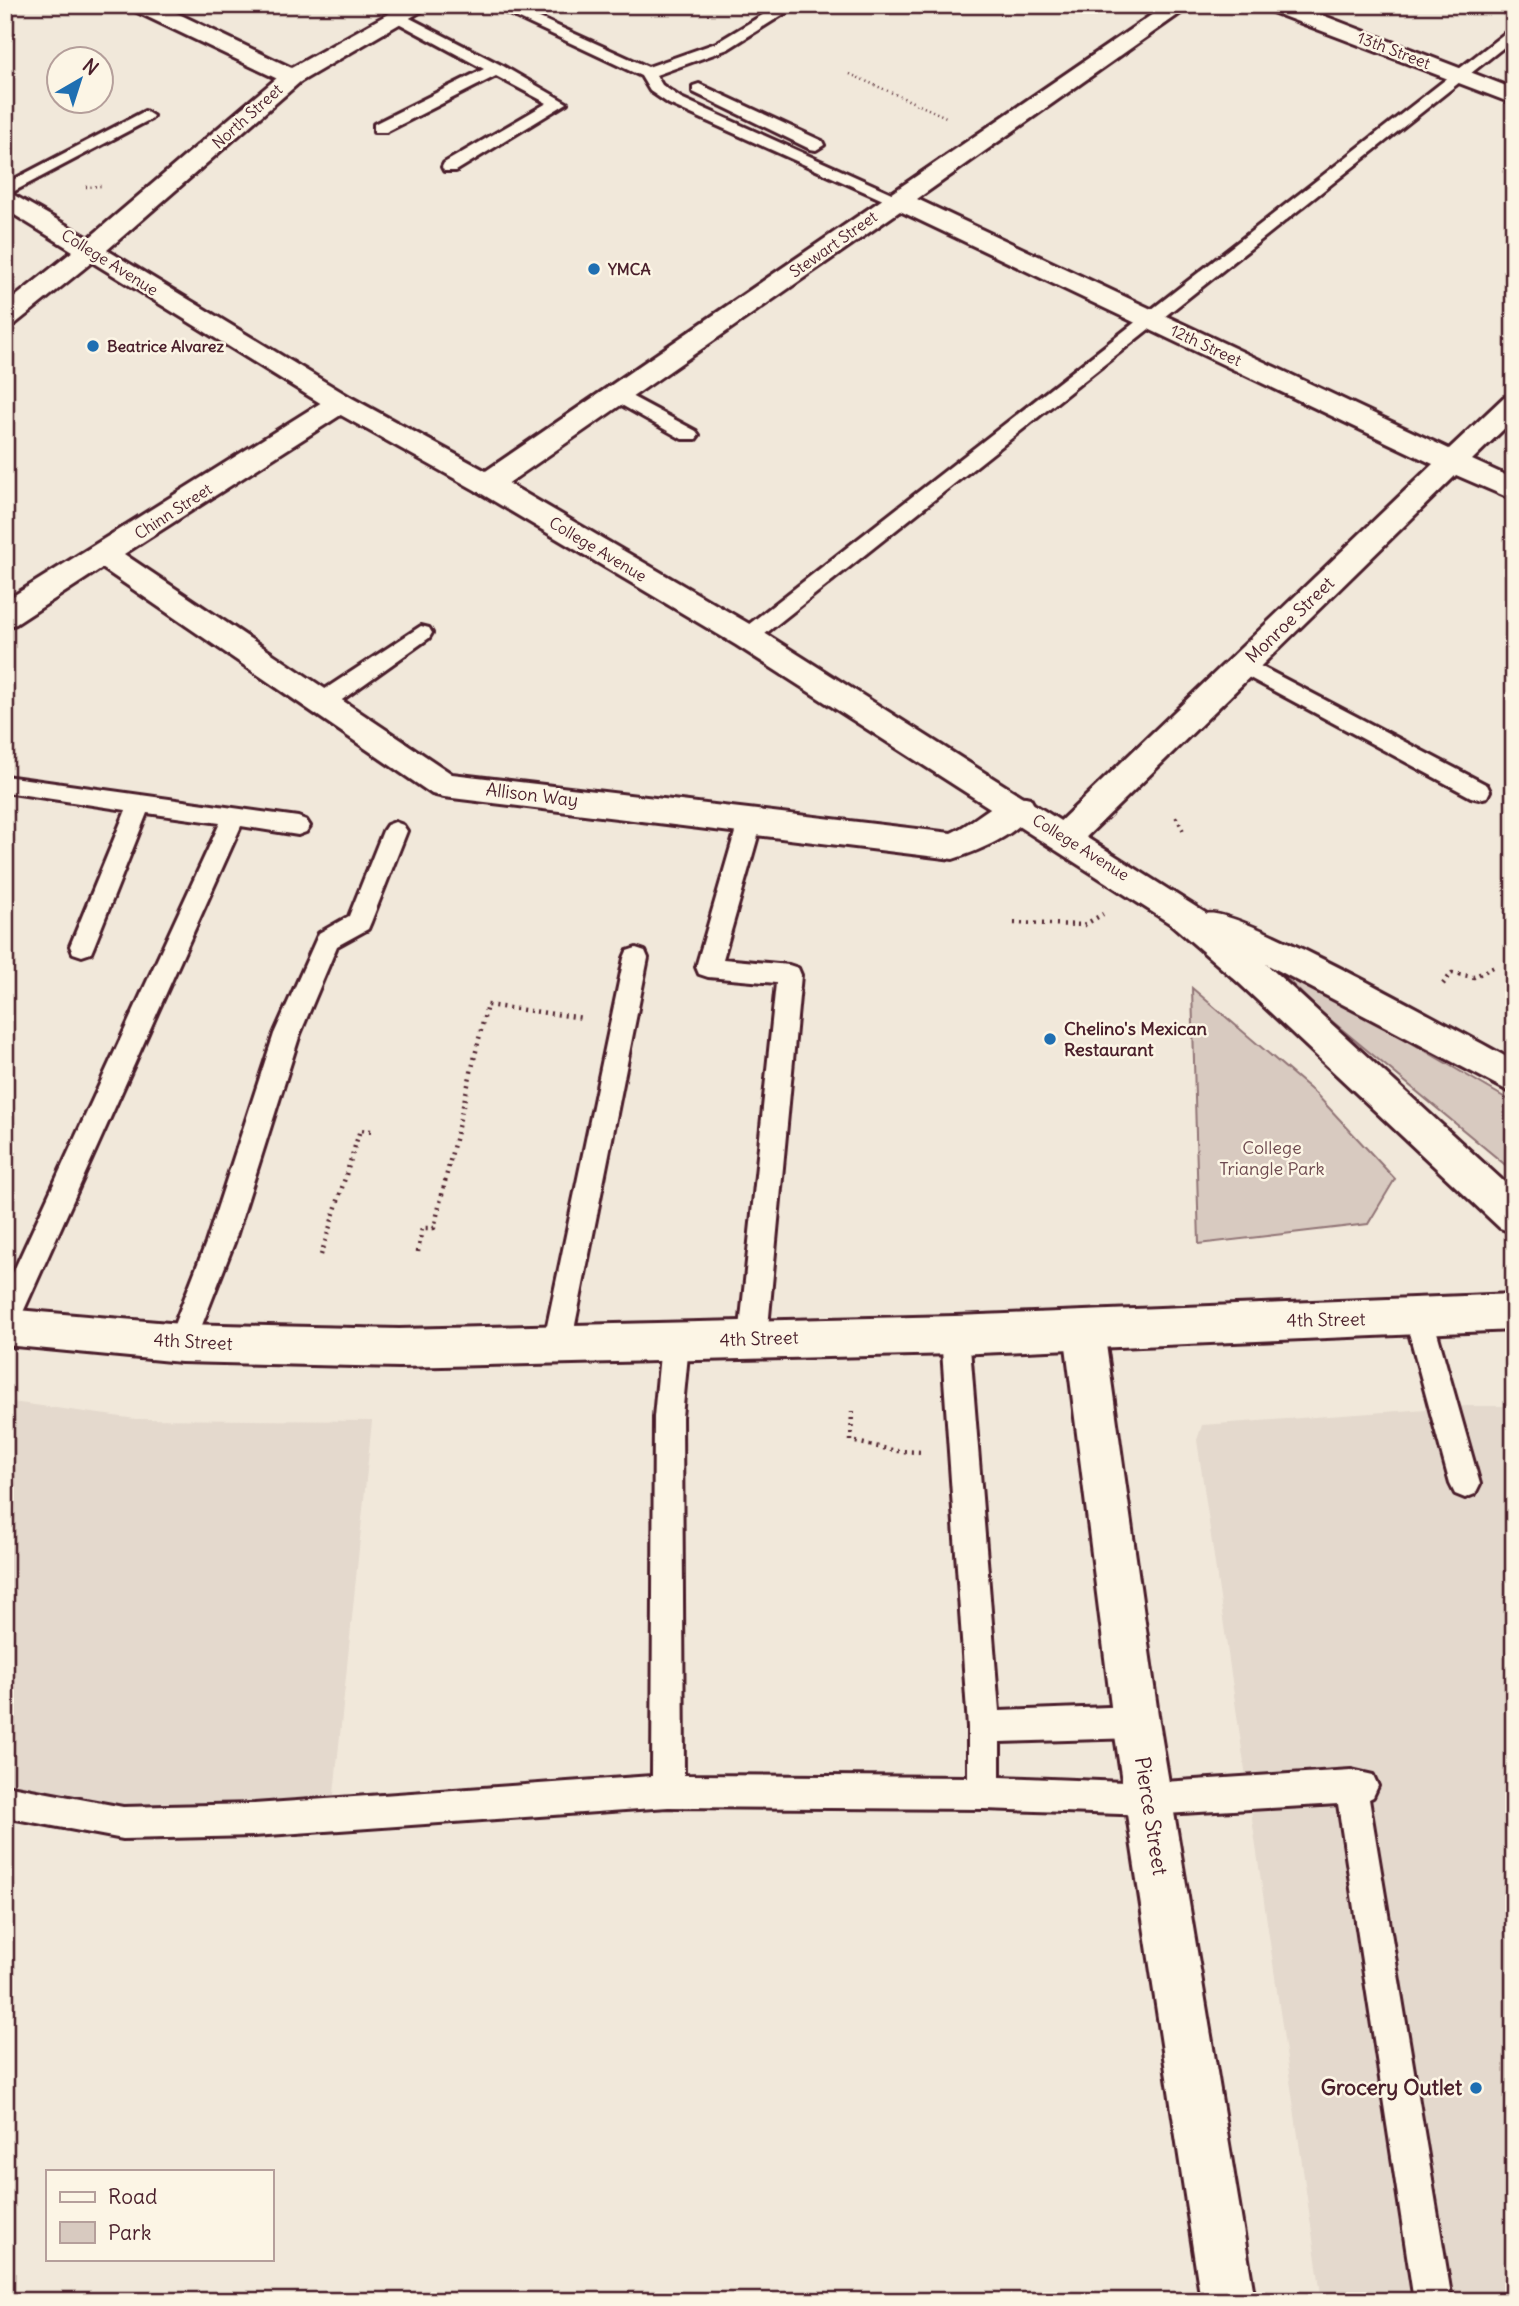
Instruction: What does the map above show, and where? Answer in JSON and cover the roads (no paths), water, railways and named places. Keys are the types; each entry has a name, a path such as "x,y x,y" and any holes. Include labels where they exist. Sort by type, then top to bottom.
{"street":[{"path":"141,5 292,76"},
{"name":"North Street","path":"5,318 90,251 292,76 421,5"},
{"name":"Stewart Street","path":"487,484 1181,5"},
{"name":"13th Street","path":"1275,5 1514,96"},
{"name":"12th Street","path":"906,195 1152,320 1514,491"},
{"name":"College Avenue","path":"5,198 340,403 487,484 747,637 1183,914 1252,973 1514,1216"},
{"name":"Monroe Street","path":"1065,837 1514,402"},
{"name":"Chinn Street","path":"5,616 340,403"},
{"name":"Allison Way","path":"104,555 324,701 444,785 953,846 980,835 1018,807"},
{"name":"College Avenue","path":"1183,914 1269,948 1514,1079"},
{"name":"4th Street","path":"5,1327 181,1343 400,1348 675,1344 753,1338 955,1335 1514,1312"},
{"name":"Pierce Street","path":"1084,1329 1136,1722 1228,2301"}],"lane":[{"path":"498,5 647,73 656,88 675,101 906,195"},
{"path":"647,73 722,46 790,5"},
{"path":"398,17 559,103 450,167"},
{"path":"747,637 1152,320 1514,31"},
{"path":"380,128 497,69"},
{"path":"699,89 906,195"},
{"path":"5,191 145,116"},
{"path":"616,394 690,435"},
{"path":"324,701 421,633"},
{"path":"1244,665 1479,791"},
{"path":"5,784 298,826"},
{"path":"82,946 140,803"},
{"path":"5,1321 234,817"},
{"path":"750,822 708,967 789,975 753,1338"},
{"path":"181,1343 220,1243 287,1034 328,940 359,922 395,831"},
{"path":"557,1345 636,958"},
{"path":"1419,1318 1465,1484"},
{"path":"955,1335 984,1727 984,1793"},
{"path":"668,1791 668,1417 675,1344"},
{"path":"984,1727 1136,1722"},
{"path":"5,1801 136,1822 254,1820 668,1791 984,1793 1148,1798 1356,1786 1433,2301"}],"place":[{"name":"YMCA","path":"594,269"},
{"name":"Beatrice Alvarez","path":"93,346"},
{"name":"Chelino's Mexican Restaurant","path":"1050,1039"},
{"name":"Grocery Outlet","path":"1476,2088"}],"park label":[{"name":"College Triangle Park","path":"1272,1158"}]}
